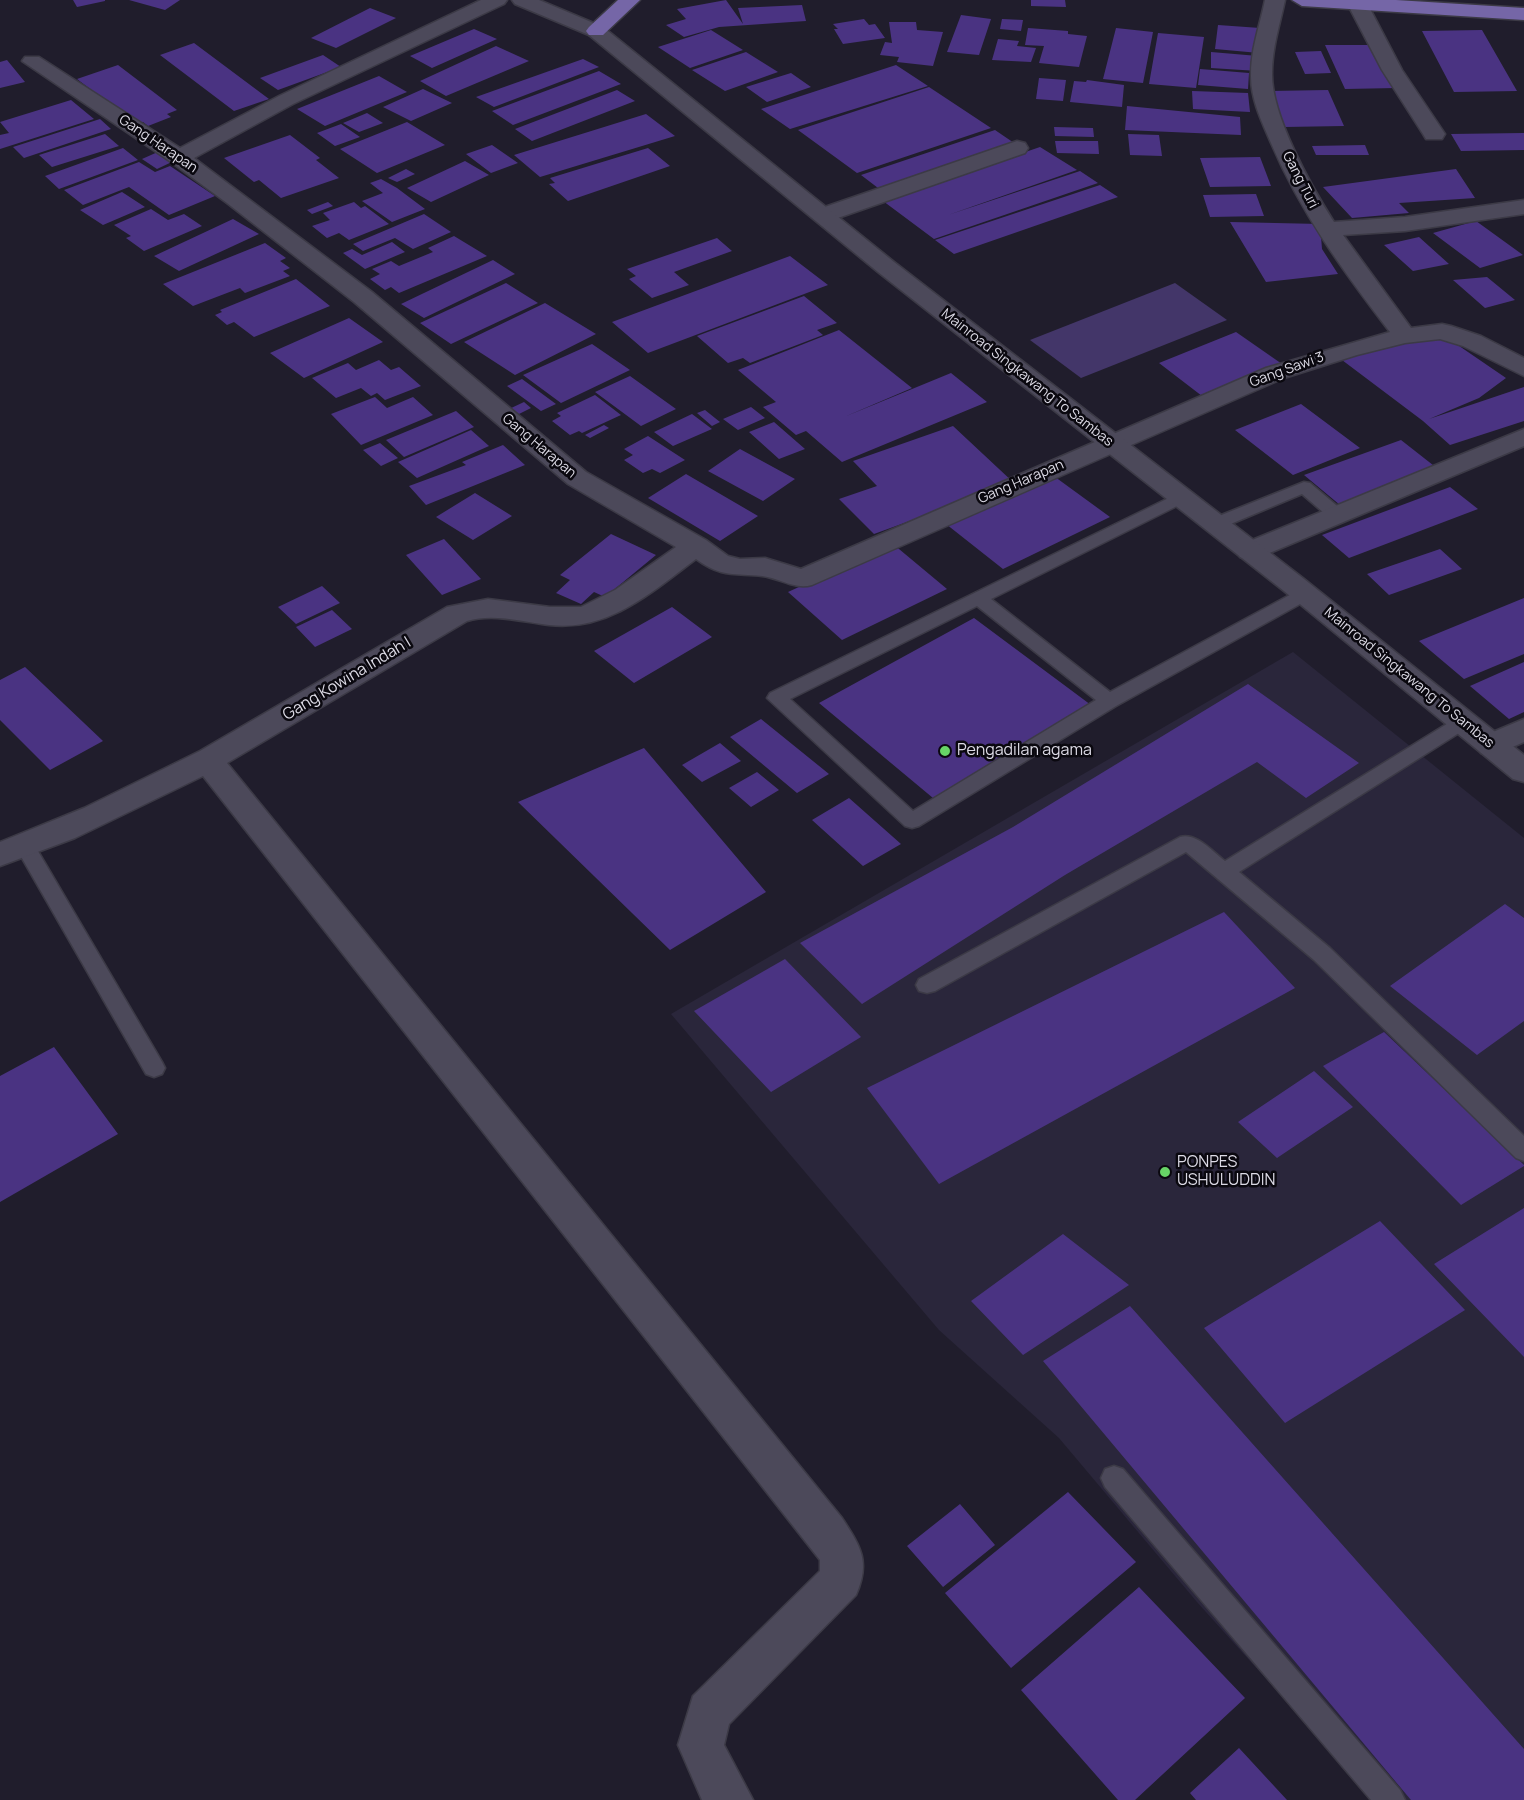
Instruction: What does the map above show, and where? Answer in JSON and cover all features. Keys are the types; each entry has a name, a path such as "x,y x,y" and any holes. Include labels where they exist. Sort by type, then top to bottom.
{"main road":[{"path":"596,31 630,0"},
{"path":"1302,0 1524,14"}],"street":[{"path":"179,157 286,100 497,0"},
{"name":"Mainroad Singkawang To Sambas","path":"522,0 596,31 1110,444 1305,594 1524,771"},
{"name":"Gang Turi","path":"1275,0 1264,55 1261,85 1292,167 1341,253 1405,336"},
{"path":"1357,3 1392,70 1434,134"},
{"name":"Gang Harapan","path":"32,60 179,157 363,297 577,478 622,506 696,546 718,562 740,568 765,567 802,579 1110,444"},
{"path":"824,215 1017,148"},
{"path":"1326,229 1405,224 1524,207"},
{"name":"Gang Sawi 3","path":"1110,444 1275,373 1348,350 1405,336 1442,331 1472,341 1524,368"},
{"path":"1250,551 1524,437"},
{"name":"Gang Kowina Indah I","path":"13,850 208,761 458,614 474,608 492,606 537,614 582,616 609,607 696,546"},
{"path":"1491,745 1524,729"},
{"path":"208,761 819,1523 842,1556 841,1580 710,1712 701,1745 716,1781 730,1800"}],"lane":[{"path":"1215,524 1304,487 1337,515"},
{"path":"1181,497 777,698 912,821 1108,701 1305,594"},
{"path":"978,598 1108,701"},
{"path":"1224,871 1463,722"},
{"path":"927,985 1187,842 1322,954 1524,1151"},
{"path":"13,850 154,1068"},
{"path":"1114,1478 1390,1800"}],"shaded area":[{"path":"1175,283 1227,320 1081,378 1030,340"},
{"name":"PONPES USHULUDDIN","path":"1293,652 1524,838 1524,1800 1375,1800 1197,1602 1059,1438 939,1330 671,1014"}],"building":[{"path":"73,0 105,0 105,1 77,7"},
{"path":"129,0 180,0 165,10"},
{"path":"726,0 743,24 738,8 802,5 806,21 719,27 684,37 666,25 686,19 677,9"},
{"path":"1031,0 1065,0 1066,7 1031,6"},
{"path":"370,8 396,18 336,48 311,38"},
{"path":"961,15 991,19 979,55 947,52"},
{"path":"864,19 869,25 875,24 885,38 843,44 834,29 838,29 833,24"},
{"path":"1002,19 1023,20 1021,31 1000,29"},
{"path":"889,22 916,22 917,30 943,32 933,66 897,62 899,57 880,55 885,42 892,43"},
{"path":"1218,25 1260,28 1259,53 1215,49"},
{"path":"1028,28 1068,31 1068,34 1087,36 1079,67 1039,63 1044,46 1025,45"},
{"path":"1116,28 1153,32 1143,83 1103,79"},
{"path":"474,29 497,39 432,68 410,56"},
{"path":"711,30 743,50 690,68 658,47"},
{"path":"1482,30 1517,91 1454,92 1422,31"},
{"path":"1158,33 1204,37 1196,88 1149,84"},
{"path":"998,39 1019,41 1017,46 1036,48 1031,62 992,60"},
{"path":"194,43 269,99 234,111 160,55"},
{"path":"1325,45 1375,45 1396,88 1345,89"},
{"path":"496,46 529,61 446,96 420,81"},
{"path":"1321,51 1331,73 1305,74 1295,52"},
{"path":"746,52 778,72 725,91 692,70"},
{"path":"1211,52 1258,56 1258,71 1211,68"},
{"path":"323,55 341,67 278,90 260,78"},
{"path":"583,59 599,67 494,107 476,97"},
{"path":"7,60 25,82 0,88 0,62"},
{"path":"118,65 177,110 167,114 171,117 148,126 143,122 136,124 77,79"},
{"path":"896,65 928,86 790,129 761,109"},
{"path":"1200,69 1249,73 1248,89 1198,85"},
{"path":"599,71 621,84 513,125 492,111"},
{"path":"791,73 811,87 767,102 746,87"},
{"path":"379,76 407,92 325,126 297,109"},
{"path":"1039,78 1066,80 1063,101 1036,99"},
{"path":"1087,80 1124,85 1122,107 1070,102 1074,81 1086,82"},
{"path":"929,87 991,128 857,173 798,130"},
{"path":"423,89 452,103 411,121 383,107"},
{"path":"617,90 635,101 532,141 515,129"},
{"path":"1328,90 1344,126 1284,127 1270,91"},
{"path":"1192,91 1248,93 1250,112 1193,109"},
{"path":"71,100 94,119 0,149 0,135 9,133 0,122"},
{"path":"1127,106 1240,117 1241,135 1125,130"},
{"path":"367,113 383,123 359,132 343,123"},
{"path":"646,114 675,136 540,177 514,155"},
{"path":"100,119 111,129 24,158 13,147"},
{"path":"407,122 445,145 377,173 340,149"},
{"path":"341,124 360,137 335,146 317,133"},
{"path":"1054,127 1093,128 1094,137 1055,136"},
{"path":"995,130 1017,145 882,191 861,175"},
{"path":"1524,133 1524,150 1461,151 1451,134"},
{"path":"105,134 119,146 52,167 39,155"},
{"path":"1128,134 1159,135 1162,156 1130,155"},
{"path":"290,135 320,158 316,160 339,178 281,198 259,180 254,182 224,158"},
{"path":"1055,141 1098,141 1099,154 1057,153"},
{"path":"492,145 518,163 491,173 466,154"},
{"path":"1365,145 1369,155 1316,155 1312,146"},
{"path":"1040,147 1077,170 948,215 1080,171 1098,183 934,239 883,201"},
{"path":"123,148 138,160 59,189 45,176"},
{"path":"648,148 670,166 568,201 549,184 555,183 550,178"},
{"path":"160,151 176,160 157,169 142,159"},
{"path":"1260,157 1271,186 1210,187 1200,158"},
{"path":"465,161 489,175 431,202 407,188"},
{"path":"139,162 155,172 170,166 215,196 169,215 129,187 83,205 64,190"},
{"path":"406,169 415,174 397,182 388,178"},
{"path":"1456,169 1475,198 1399,203 1409,213 1352,218 1323,187"},
{"path":"381,179 425,209 392,222 362,201 383,193 370,183"},
{"path":"1100,185 1118,197 954,254 935,240"},
{"path":"122,192 145,207 103,225 80,210"},
{"path":"1256,194 1264,216 1210,217 1203,195"},
{"path":"328,202 333,206 312,214 307,210"},
{"path":"354,202 361,208 365,206 389,224 349,240 339,233 327,238 312,226 330,220 323,213"},
{"path":"151,209 168,220 184,214 202,226 144,251 126,238 131,236 114,225"},
{"path":"424,214 451,232 413,249 395,238 363,251 353,244"},
{"path":"233,219 259,234 179,271 154,256"},
{"path":"1476,221 1523,255 1480,268 1433,233"},
{"path":"1230,222 1320,224 1322,249 1338,274 1266,282"},
{"path":"454,236 487,256 399,293 391,287 385,290 370,279 380,274 372,269 391,261 399,266 433,252 428,248"},
{"path":"1419,237 1449,264 1413,271 1384,245"},
{"path":"717,238 732,251 674,272 689,285 652,298 629,279 636,276 627,269"},
{"path":"392,242 405,252 365,269 343,253 352,249 362,255"},
{"path":"265,243 286,258 280,261 290,268 283,271 290,276 245,293 240,288 193,306 163,284"},
{"path":"790,256 828,285 648,353 612,322"},
{"path":"493,260 515,274 424,318 401,304"},
{"path":"1487,277 1515,300 1485,308 1453,280"},
{"path":"296,279 330,306 254,337 234,322 227,325 215,315 222,312 220,310"},
{"path":"506,283 538,303 451,344 420,323"},
{"path":"804,296 837,323 817,330 823,335 750,363 743,358 728,363 697,336"},
{"path":"545,303 596,334 515,375 464,342"},
{"path":"349,318 383,342 304,378 270,353"},
{"path":"839,330 912,388 844,417 951,373 987,402 842,462 806,431 796,435 763,407 776,402 738,370"},
{"path":"1236,332 1282,364 1202,396 1159,363"},
{"path":"1446,337 1506,378 1479,398 1429,419 1524,387 1524,421 1450,445 1423,421 1342,360 1393,342"},
{"path":"592,344 630,370 561,403 523,375"},
{"path":"379,360 391,370 399,367 421,386 385,400 377,393 371,396 361,388 336,398 312,378 348,363 356,370"},
{"path":"630,376 676,409 641,426 595,392"},
{"path":"522,379 556,404 541,411 507,386"},
{"path":"595,395 621,415 582,433 579,431 570,435 552,421 561,416 557,413"},
{"path":"375,397 387,408 413,397 433,415 361,445 331,414"},
{"path":"524,402 531,408 515,416 507,410"},
{"path":"1301,404 1360,448 1293,475 1235,430"},
{"path":"751,407 765,418 738,430 723,419"},
{"path":"705,410 720,422 712,426 697,413"},
{"path":"456,411 474,427 404,457 386,440"},
{"path":"692,414 712,429 673,446 654,432"},
{"path":"774,422 805,449 779,459 749,432"},
{"path":"604,425 609,428 590,438 585,435"},
{"path":"953,426 1014,483 874,534 839,499 877,486 853,461"},
{"path":"471,430 489,446 417,478 398,462"},
{"path":"648,436 685,460 660,473 652,469 643,473 624,460 633,455 624,449"},
{"path":"1401,440 1438,469 1340,505 1304,475"},
{"path":"380,443 398,458 381,466 363,450"},
{"path":"503,445 525,465 426,505 409,486 466,465 462,462"},
{"path":"740,449 795,479 763,501 708,471"},
{"path":"686,474 758,516 720,541 648,498"},
{"path":"1051,474 1110,517 1003,569 946,524"},
{"path":"1450,487 1478,509 1349,558 1322,535"},
{"path":"475,493 512,516 473,540 436,517"},
{"path":"611,534 656,555 605,597 594,592 581,604 556,593 570,580 560,575"},
{"path":"444,539 481,579 442,595 406,555"},
{"path":"893,544 947,589 842,640 788,592"},
{"path":"1440,549 1462,569 1389,595 1367,574"},
{"path":"322,586 340,603 296,624 278,607"},
{"path":"1524,598 1524,654 1464,679 1419,641"},
{"path":"672,607 712,637 634,683 594,651"},
{"path":"332,610 352,629 315,647 296,627"},
{"name":"Pengadilan agama","path":"974,618 1091,705 933,798 819,703"},
{"path":"1524,662 1524,712 1509,719 1470,686"},
{"path":"25,667 103,741 50,770 0,720 0,680"},
{"path":"1248,684 1359,763 1306,798 1257,762 1065,875 862,1004 800,943 1013,827"},
{"path":"761,719 829,774 797,793 730,737"},
{"path":"720,743 741,761 702,782 682,765"},
{"path":"644,748 766,892 670,950 518,802"},
{"path":"757,772 779,790 751,807 729,788"},
{"path":"849,798 901,844 863,866 812,820"},
{"path":"1505,904 1524,918 1524,1021 1477,1055 1390,986"},
{"path":"1224,912 1295,988 939,1184 867,1088"},
{"path":"785,959 861,1037 771,1092 694,1011"},
{"path":"1384,1032 1524,1166 1461,1205 1323,1066"},
{"path":"54,1047 118,1134 0,1202 0,1076"},
{"path":"1314,1071 1353,1107 1277,1158 1238,1122"},
{"path":"1524,1208 1524,1357 1434,1264"},
{"path":"1380,1221 1465,1310 1285,1423 1204,1328"},
{"path":"1063,1234 1129,1285 1023,1355 971,1301"},
{"path":"1130,1306 1524,1749 1524,1800 1411,1800 1043,1361"},
{"path":"1068,1492 1136,1562 1011,1668 945,1593"},
{"path":"960,1504 995,1545 943,1587 907,1546"},
{"path":"1139,1587 1245,1698 1135,1800 1118,1800 1021,1690"},
{"path":"1239,1748 1287,1800 1196,1800 1190,1793"}],"place":[{"name":"Pengadilan agama","path":"945,751"},
{"name":"PONPES USHULUDDIN","path":"1165,1172"}]}
